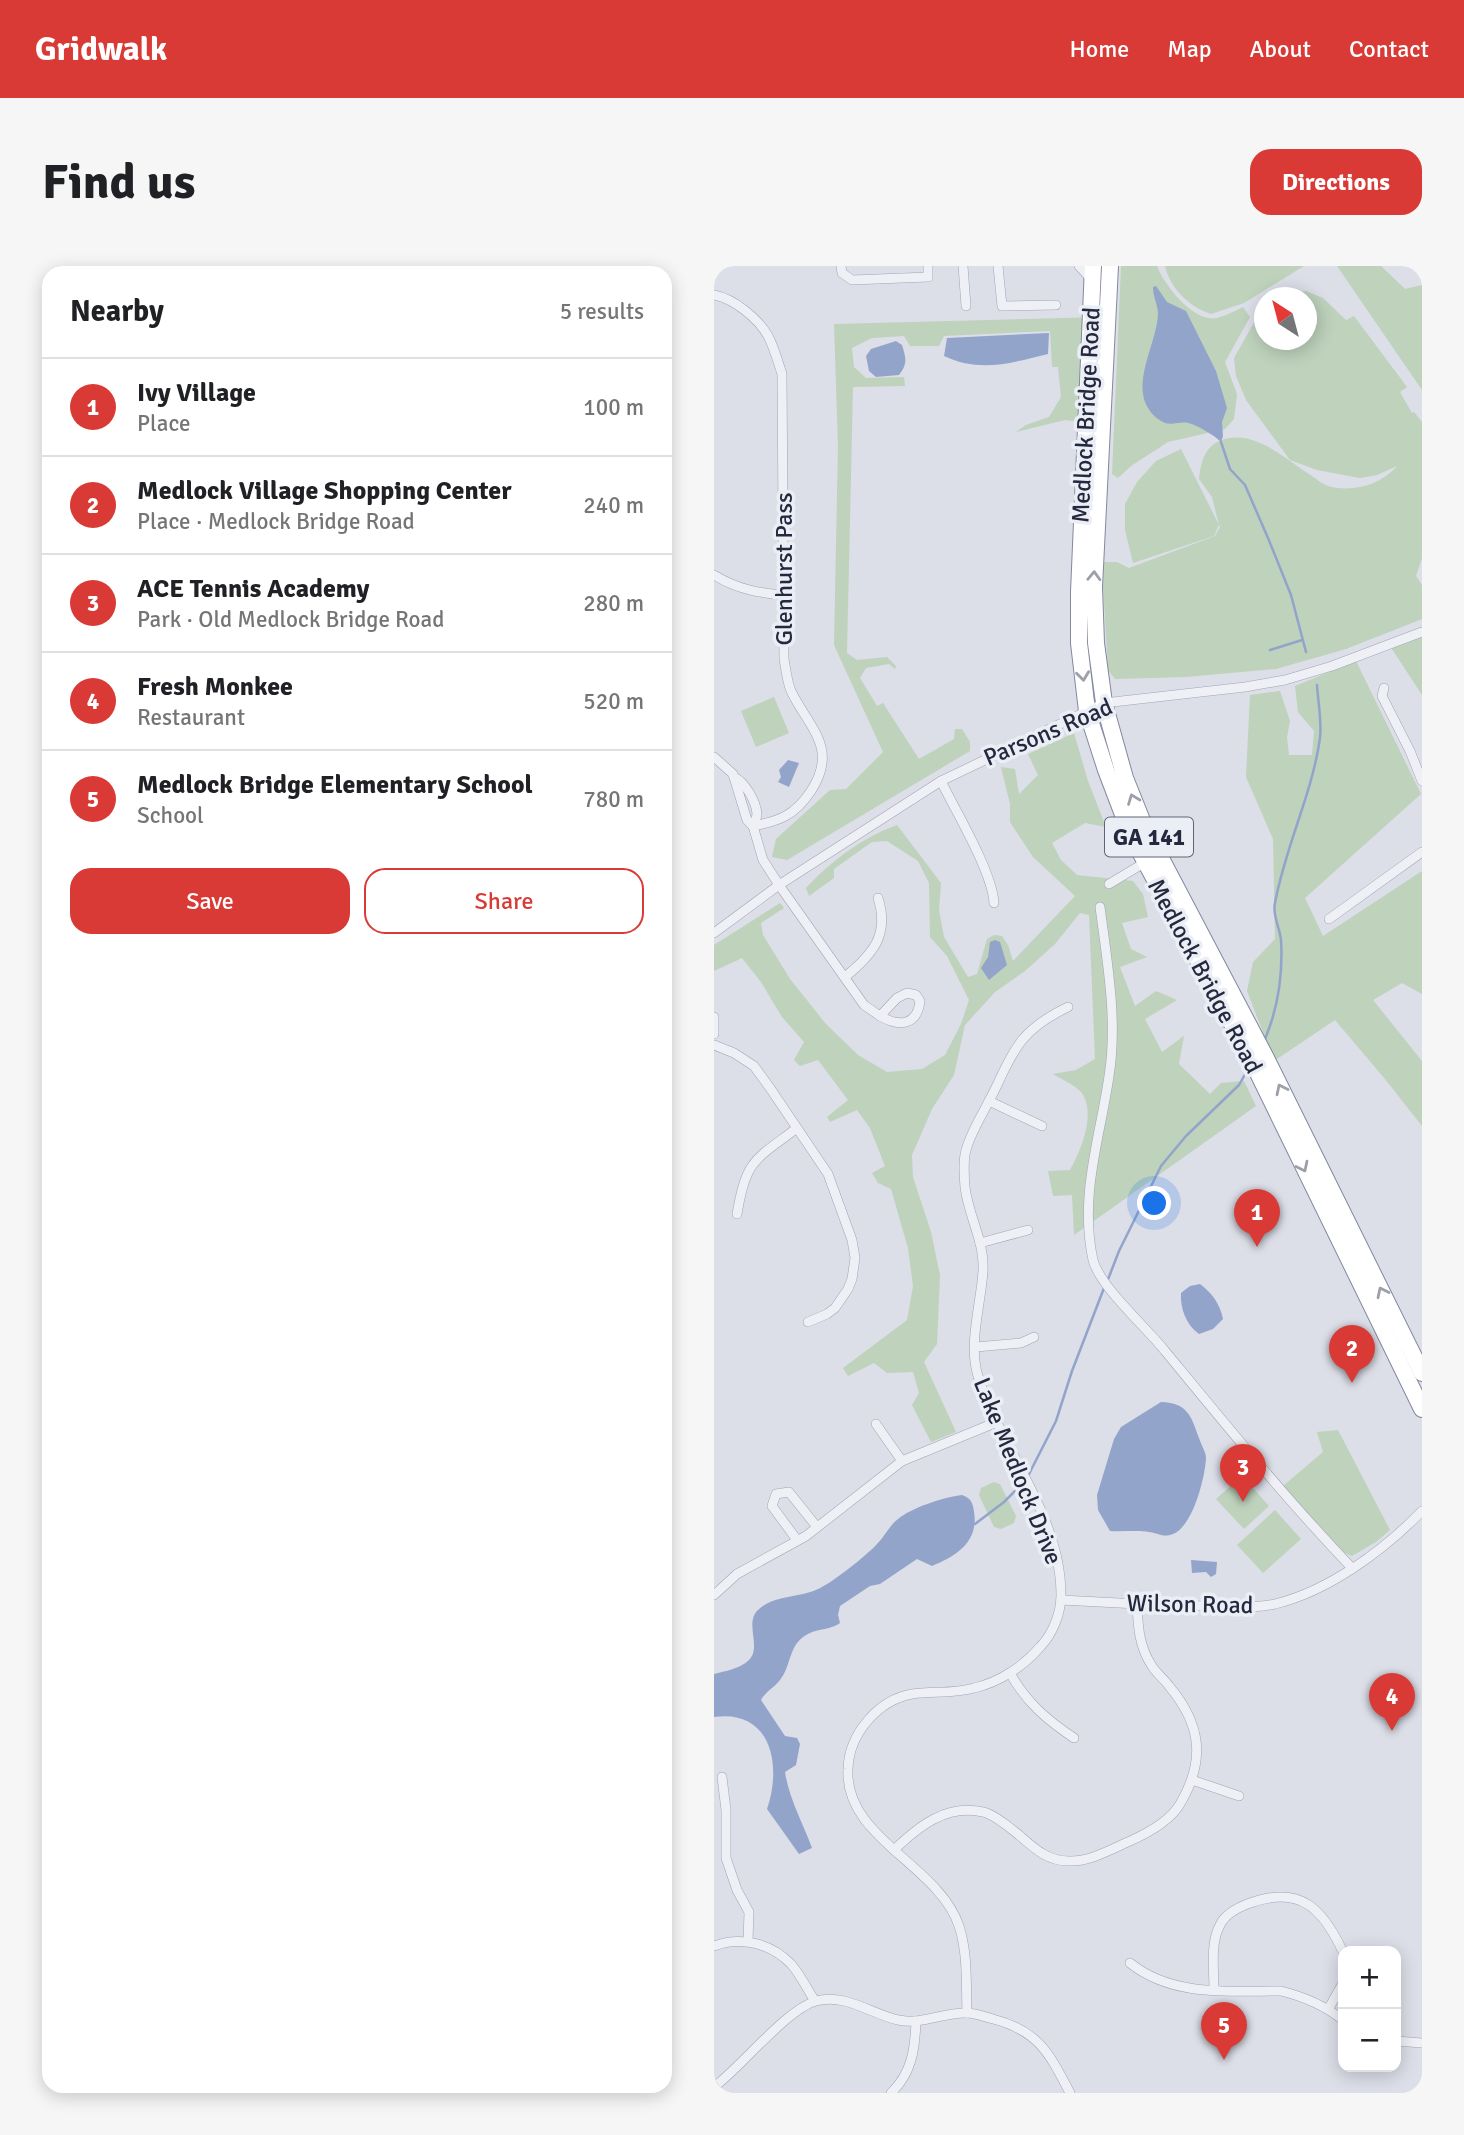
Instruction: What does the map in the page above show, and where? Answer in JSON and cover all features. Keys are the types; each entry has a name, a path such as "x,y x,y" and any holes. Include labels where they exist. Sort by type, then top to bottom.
{"highway":[{"name":"Medlock Bridge Road","path":"1110,266 1094,587 1096,643 1104,703 1125,778 1145,828 1266,1058 1422,1373"},
{"name":"Medlock Bridge Road","path":"1093,273 1079,582 1079,643 1087,711 1105,770 1144,863 1256,1069 1422,1409"}],"street":[{"path":"841,266 842,273 852,280 928,277 928,266"},
{"path":"963,266 966,306"},
{"path":"998,266 1002,306 1056,305"},
{"path":"1079,266 1093,273"},
{"name":"Glenhurst Pass","path":"714,295 732,302 761,327 769,337 782,374 784,659 792,692 820,739 822,766 820,776 807,798 787,818 753,826"},
{"path":"714,575 755,593 785,595"},
{"name":"Parsons Road","path":"714,933 779,885 941,781 1104,703 1245,687 1292,678 1422,632"},
{"path":"1384,688 1382,696 1422,781"},
{"path":"714,757 732,772 763,860 779,885 864,1005 880,1016"},
{"path":"941,781 986,873 993,891 994,903"},
{"path":"1329,919 1422,852"},
{"path":"1110,884 1144,863"},
{"path":"845,977 872,952 879,937 883,926 878,898"},
{"path":"1100,906 1109,979 1111,1023 1109,1075 1090,1166 1089,1228 1094,1262 1100,1275 1125,1306 1220,1416 1257,1464 1353,1568"},
{"name":"Lake Medlock Drive","path":"967,2013 960,1927 933,1884 873,1831 852,1797 848,1768 860,1729 886,1705 907,1695 954,1693 974,1688 1010,1673 1035,1653 1054,1628 1061,1600 1059,1559 1026,1479 997,1422 978,1376 975,1360 984,1269 980,1243 965,1190 964,1169 970,1141 1013,1054 1024,1037 1049,1016 1068,1007"},
{"path":"714,1017 714,1034"},
{"path":"714,1045 734,1052 754,1066 828,1174 852,1240 855,1258 852,1279 842,1299 827,1314 808,1322"},
{"path":"989,1101 1042,1126"},
{"path":"737,1214 744,1178 749,1167 797,1128"},
{"path":"980,1243 1028,1230"},
{"path":"976,1347 1021,1343 1034,1337"},
{"path":"714,1595 737,1574 817,1527 902,1461 997,1422"},
{"path":"876,1424 902,1461"},
{"path":"797,1540 772,1506 776,1494 789,1492 817,1527"},
{"name":"Wilson Road","path":"1061,1600 1137,1605 1260,1606 1302,1596 1353,1568 1389,1542 1422,1511"},
{"path":"894,1850 929,1819 953,1811 985,1812 1038,1852 1053,1859 1071,1862 1106,1852 1143,1835 1178,1808 1192,1780 1198,1753 1196,1734 1188,1712 1152,1666 1141,1643 1137,1605"},
{"path":"1010,1673 1025,1698 1038,1712 1074,1738"},
{"path":"722,1777 726,1810 726,1858 737,1890 749,1912 748,1941"},
{"path":"1192,1780 1239,1796"},
{"path":"1214,1990 1215,1938 1220,1923 1241,1906 1264,1898 1286,1896 1303,1902 1324,1916 1340,1946"},
{"path":"714,1945 727,1941 748,1941 789,1962 815,2001"},
{"path":"1130,1963 1145,1975 1167,1984 1214,1990 1281,1991 1313,2001 1338,2016"},
{"path":"1329,2008 1338,1992"},
{"path":"714,2087 731,2075 776,2029 799,2010 815,2001 843,2000 896,2020 916,2021 967,2013 1011,2024 1037,2040 1051,2056 1070,2093"},
{"path":"891,2093 908,2070 915,2051 916,2021"},
{"path":"1401,2041 1422,2043"}],"green space":[{"path":"1121,266 1157,266 1173,292 1199,315 1217,318 1243,307 1250,317 1225,362 1237,394 1234,419 1225,429 1168,442 1131,466 1118,478 1112,474"},
{"path":"1165,266 1304,266 1270,287 1254,287 1254,297 1244,303 1211,314 1195,307 1182,296"},
{"path":"1337,266 1381,266 1405,289 1422,285 1422,390"},
{"path":"1317,296 1323,298 1346,320 1354,316 1407,387 1400,392 1412,413 1422,422 1422,558 1416,576 1422,585 1422,619 1346,649 1276,669 1186,677 1115,679 1108,670 1104,562 1117,562 1129,568 1215,536 1220,527 1212,497 1199,479 1207,451 1222,440 1246,438 1257,442 1279,453 1323,484 1337,488 1366,486 1383,478 1397,466 1377,475 1360,478 1317,470 1290,460 1246,400 1236,376 1234,358 1254,323 1254,350 1317,350"},
{"path":"1101,317 1099,424 1065,420 1016,432 1026,425 1049,417 1061,397 1058,367 1052,367 1050,331 944,336 939,346 910,346 904,336 872,338 852,348 854,367 866,378 904,377 905,386 853,387 847,653 857,660 887,657 896,666 895,669 889,664 866,668 860,678 877,706 883,703 919,759 954,739 955,729 962,729 970,742 970,751 787,860 772,857 776,839 830,790 846,789 883,752 834,645 838,446 834,324"},
{"path":"1181,449 1219,525 1214,536 1133,563 1125,530 1125,504 1137,482 1156,461"},
{"path":"1422,637 1422,695 1390,646"},
{"path":"1356,661 1421,794 1305,898 1323,936 1422,871 1422,994 1402,983 1373,1000 1422,1061 1422,1126 1335,1020 1274,1061 1247,991 1253,962 1275,939 1273,839 1246,777 1250,695 1280,691 1290,721 1287,737 1289,755 1312,755 1314,731 1298,712 1295,686"},
{"path":"774,697 789,733 756,747 741,711"},
{"path":"1074,733 1088,781 1106,827 1085,823 1052,843 1061,860 1077,875 1133,881 1143,894 1148,917 1122,923 1131,949 1147,957 1120,967 1135,1006 1156,991 1177,1000 1145,1019 1162,1052 1184,1036 1179,1064 1210,1094 1221,1083 1244,1081 1256,1106 1074,1235 1072,1195 1053,1196 1048,1171 1070,1170 1086,1131 1086,1100 1081,1092 1053,1074 1076,1070 1095,1059 1089,915 1080,913 1055,944 1025,971 995,992 965,1025 954,1075 932,1109 912,1155 913,1177 931,1232 940,1275 937,1344 924,1362 956,1432 931,1442 912,1405 919,1393 913,1372 887,1373 874,1363 848,1376 843,1368 907,1320 913,1286 908,1248 891,1189 878,1183 872,1173 885,1166 870,1128 857,1110 830,1122 827,1117 848,1100 818,1060 800,1066 794,1060 804,1042 782,1017 761,982 742,958 714,971 714,945 780,903 784,908 761,923 763,935 790,979 826,1024 858,1055 887,1072 922,1069 945,1055 961,1024 969,1000 947,956 930,937 929,883 918,861 887,841 872,842 834,869 834,878 809,896 806,888 848,851 897,825 941,883 939,910 944,937 968,977 977,974 987,939 994,935 1002,936 1013,961 1075,896 1033,857 1010,822 1010,804 1001,767 1015,769 1019,794 1038,775 1028,754"},
{"path":"1338,1430 1390,1530 1352,1556 1342,1552 1283,1486 1323,1452 1317,1432"},
{"path":"1242,1476 1269,1506 1244,1529 1216,1499"},
{"path":"994,1482 1000,1484 1016,1516 1014,1523 1001,1529 994,1527 979,1495 981,1488"},
{"path":"1275,1510 1301,1539 1263,1573 1237,1545"}],"water":[{"path":"1156,286 1167,302 1186,311 1216,371 1227,408 1222,422 1221,442 1192,424 1168,424 1161,421 1150,410 1144,398 1144,370 1158,314 1153,291"},
{"path":"1049,333 1048,354 1021,361 983,365 944,356 947,338"},
{"path":"896,341 902,345 904,354 905,364 902,371 899,375 876,377 869,371 866,356 871,349"},
{"path":"788,760 799,763 789,787 778,782 781,777 779,770"},
{"path":"990,942 1000,942 1007,965 989,980 981,968 988,957"},
{"path":"1200,1284 1215,1299 1223,1319 1213,1329 1199,1334 1185,1316 1181,1293 1190,1286"},
{"path":"1161,1402 1177,1405 1187,1412 1204,1451 1205,1467 1197,1500 1186,1522 1173,1534 1110,1531 1098,1510 1097,1495 1114,1439 1121,1427"},
{"path":"962,1495 972,1503 975,1523 964,1546 949,1558 932,1566 917,1559 840,1606 840,1623 802,1638 794,1649 784,1674 761,1700 785,1736 797,1738 800,1744 796,1765 785,1772 793,1801 812,1848 799,1854 767,1809 773,1775 768,1744 760,1731 749,1722 734,1717 714,1717 714,1674 737,1668 753,1655 754,1615 764,1605 824,1586 865,1555 904,1515 928,1504"},
{"path":"1191,1560 1217,1562 1216,1574 1211,1577 1206,1572 1192,1573"}],"waterway":[{"path":"1221,442 1230,469 1245,485 1268,538 1291,595 1306,652"},
{"path":"1270,650 1302,640"},
{"path":"1265,1039 1276,1003 1281,965 1281,940 1275,903 1311,780 1320,738 1317,685"},
{"path":"1107,1282 1119,1251 1161,1166 1186,1136 1239,1085 1248,1069"},
{"path":"1028,1476 1056,1421 1104,1288"},
{"path":"975,1524 1004,1502 1024,1482"}],"place":[{"name":"Ivy Village","path":"1257,1247"},
{"name":"Medlock Village Shopping Center","path":"1352,1383"},
{"name":"ACE Tennis Academy","path":"1243,1502"},
{"name":"Fresh Monkee","path":"1392,1731"},
{"name":"Medlock Bridge Elementary School","path":"1224,2060"}]}
